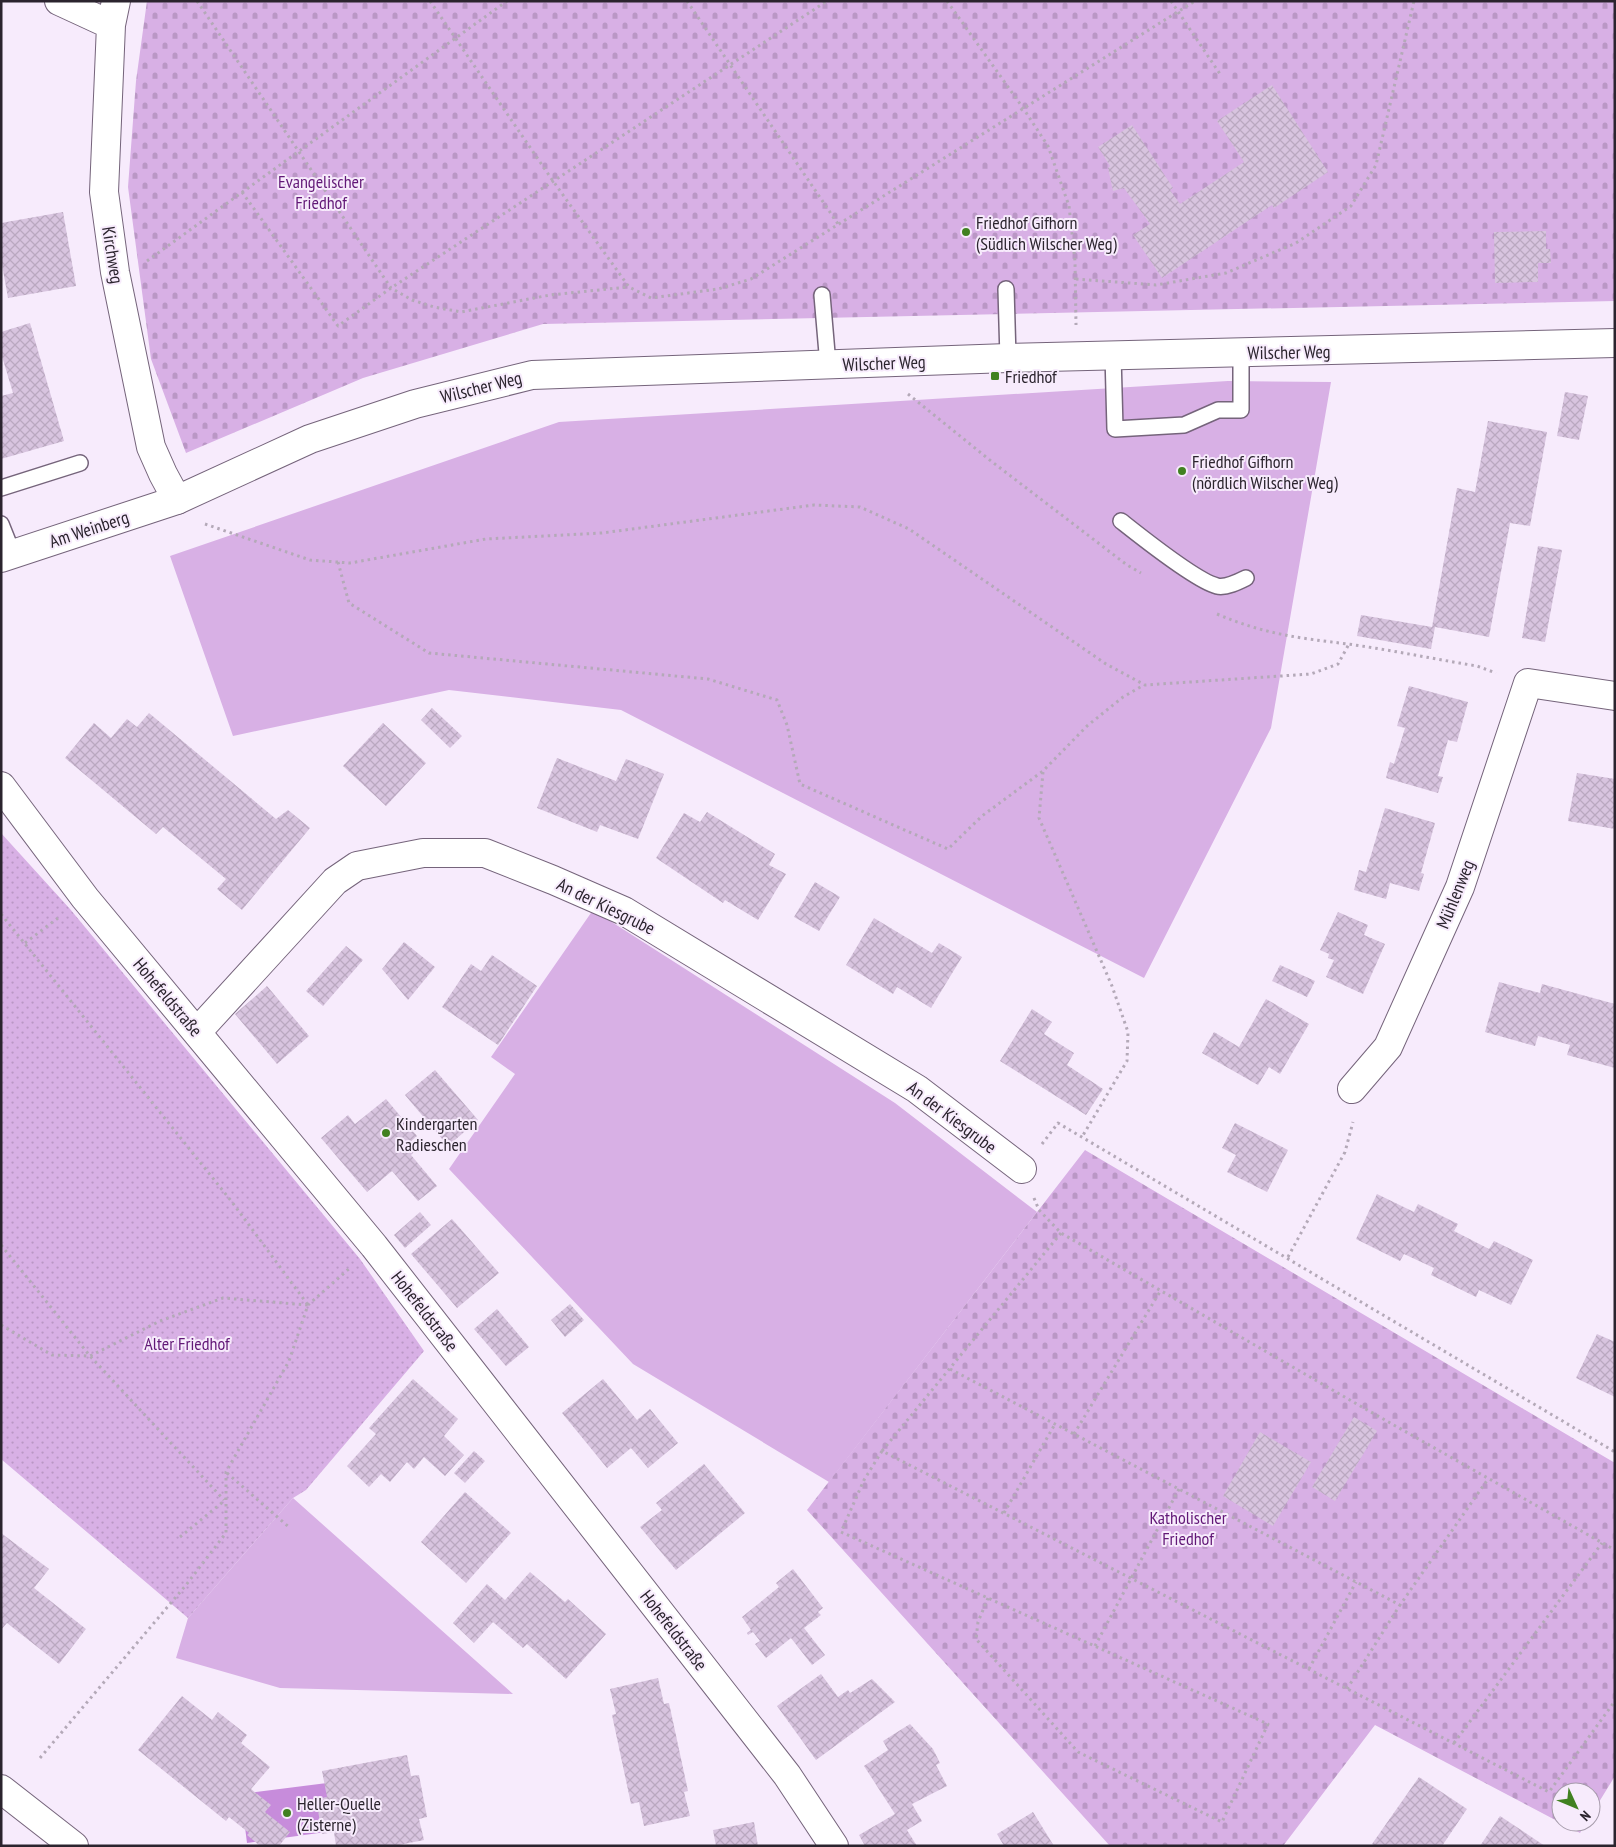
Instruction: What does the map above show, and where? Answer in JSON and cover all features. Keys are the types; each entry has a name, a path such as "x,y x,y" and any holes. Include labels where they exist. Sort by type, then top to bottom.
{"street":[{"path":"59,1 114,13"},
{"name":"Kirchweg","path":"114,13 104,192 115,272 151,447 177,500"},
{"name":"Wilscher Weg","path":"177,500 310,439 415,404 532,375 1008,358 1615,343"},
{"name":"Am Weinberg","path":"7,556 177,500"},
{"name":"Mühlenweg","path":"1352,1088 1388,1047 1460,888 1528,683 1615,696"},
{"name":"Hohefeldstraße","path":"1,786 85,898 374,1246 781,1767 834,1846"},
{"name":"An der Kiesgrube","path":"197,1032 335,880 357,866 423,853 485,853 624,911 917,1089 1022,1170"},
{"path":"1,1789 74,1846"}],"lane":[{"path":"1006,289 1008,358"},
{"path":"822,295 828,365"},
{"path":"1113,355 1115,429 1184,425 1218,410 1240,410 1241,353"},
{"path":"1,488 80,463"},
{"path":"1121,521 1200,578 1218,586 1233,584 1246,578"},
{"path":"1,524 7,556"}],"path":[{"path":"197,1 391,288 412,300 434,307 461,312 496,307 537,297 629,287"},
{"path":"430,1 553,181 629,287 651,298 728,287 751,279 1195,1"},
{"path":"161,251 507,1"},
{"path":"686,1 838,224"},
{"path":"242,192 338,326 391,288 827,1"},
{"path":"947,1 1048,146 1070,206 1076,279 1076,356"},
{"path":"1171,1 1220,74"},
{"path":"1076,279 1156,285 1226,273 1296,243 1351,206 1376,165 1414,1"},
{"path":"200,522 257,540 310,560 350,563 486,539 602,533 814,505 860,507 909,529 1106,664 1144,685"},
{"path":"338,562 349,603 429,653 708,679 777,700 787,725 800,784 948,849 982,816 1043,771 1086,726 1123,697 1144,685 1311,674 1338,664 1349,644"},
{"path":"1043,771 1038,818 1112,986 1128,1032 1127,1061 1082,1137"},
{"path":"25,943 85,898"},
{"path":"1,914 232,1202 308,1305"},
{"path":"1288,1257 1345,1152 1353,1125 1352,1088"},
{"path":"1022,1170 1058,1123 1288,1257 1615,1452"},
{"path":"1039,1210 1062,1233 1615,1550"},
{"path":"988,1598 978,1622 976,1639 1078,1752 1222,1822 1268,1724 1095,1646 841,1532 864,1480 882,1451 1062,1233"},
{"path":"1,1245 90,1356 225,1501"},
{"path":"40,1758 226,1533 226,1472 289,1361 308,1305 374,1246"},
{"path":"1074,1434 1161,1290"},
{"path":"1,1325 52,1355 90,1356 160,1321 223,1298 308,1305"},
{"path":"950,1369 1400,1605"},
{"path":"1004,1514 1056,1424"},
{"path":"882,1451 1549,1792 1615,1701"},
{"path":"226,1472 290,1528"},
{"path":"1347,1689 1400,1605 1488,1478"},
{"path":"1095,1646 1179,1489"},
{"path":"180,1537 225,1501"},
{"path":"1454,1743 1602,1543"},
{"path":"1309,1669 1356,1582"}],"green space":[{"name":"Evangelischer Friedhof","path":"147,1 1615,1 1615,301 543,324 363,378 186,453 151,359 128,187 136,81"},
{"path":"1228,381 1331,382 1271,728 1144,978 621,710 449,690 233,736 170,556 559,422"},
{"name":"Alter Friedhof","path":"1,833 70,909 360,1259 424,1351 306,1490 293,1498 188,1618 1,1459"},
{"path":"593,910 895,1103 1037,1212 829,1482 633,1364 449,1169 515,1074 491,1057"},
{"name":"Katholischer Friedhof","path":"1085,1150 1615,1463 1615,1776 1601,1799 1601,1782 1551,1782 1551,1818 1375,1725 1283,1846 1110,1846 807,1510"},
{"path":"293,1498 513,1694 280,1688 176,1658 188,1618"}],"shaded area":[{"name":"Heller-Quelle (Zisterne)","path":"327,1783 333,1831 247,1843 241,1794"}],"building":[{"path":"1272,85 1328,172 1274,208 1272,205 1162,278 1133,235 1150,224 1124,188 1113,191 1108,168 1110,166 1098,147 1132,125 1173,188 1170,190 1180,204 1244,162 1217,121"},
{"path":"63,212 76,286 8,298 1,259 1,223"},
{"path":"1546,231 1546,249 1550,249 1551,263 1538,263 1538,282 1495,283 1494,232"},
{"path":"30,323 64,441 1,459 1,396 13,393 1,353 1,332"},
{"path":"1565,392 1588,396 1579,440 1557,436"},
{"path":"1488,421 1547,432 1530,526 1510,523 1489,637 1435,627 1431,649 1357,636 1361,615 1432,627 1457,488 1475,492"},
{"path":"1538,546 1562,550 1545,642 1522,638"},
{"path":"1409,686 1468,702 1457,742 1448,740 1438,776 1443,777 1438,793 1386,778 1390,762 1394,764 1405,728 1397,726"},
{"path":"432,708 462,736 450,748 421,720"},
{"path":"149,713 276,819 288,810 310,828 242,910 217,889 226,879 163,827 156,834 65,758 94,723 111,738 127,719 137,727"},
{"path":"383,723 426,763 386,806 343,766"},
{"path":"557,758 616,781 626,759 664,774 638,839 600,825 597,832 537,808"},
{"path":"1577,773 1615,779 1615,829 1568,821"},
{"path":"1385,808 1435,823 1421,873 1424,874 1419,891 1390,883 1386,899 1354,890 1359,870 1366,872"},
{"path":"707,812 775,854 769,865 786,874 758,920 725,900 723,903 656,858 684,813 700,822"},
{"path":"815,882 840,897 819,931 794,917"},
{"path":"1338,912 1368,925 1364,935 1385,944 1363,994 1326,977 1334,960 1328,958 1329,954 1320,950"},
{"path":"874,918 932,953 939,943 962,957 931,1008 897,987 893,994 846,965"},
{"path":"404,942 435,967 408,1000 382,969"},
{"path":"346,946 363,960 323,1006 306,991"},
{"path":"492,955 537,986 498,1045 442,1007 471,964 481,971"},
{"path":"1280,965 1315,981 1307,997 1272,981"},
{"path":"1499,982 1540,993 1542,984 1615,1004 1615,1068 1567,1055 1570,1045 1538,1036 1535,1046 1485,1032"},
{"path":"267,986 309,1036 277,1064 235,1014"},
{"path":"1266,999 1309,1024 1280,1074 1269,1067 1258,1085 1202,1053 1214,1032 1239,1047"},
{"path":"1032,1009 1052,1022 1044,1034 1074,1053 1067,1065 1103,1089 1086,1115 1000,1061"},
{"path":"435,1070 478,1120 448,1146 405,1095"},
{"path":"386,1099 417,1136 408,1144 415,1151 411,1155 437,1186 418,1201 392,1171 367,1192 321,1138 348,1115 355,1124"},
{"path":"1235,1123 1288,1150 1267,1192 1227,1172 1236,1155 1222,1148"},
{"path":"1377,1194 1414,1212 1418,1204 1458,1224 1454,1231 1489,1249 1494,1241 1533,1260 1511,1305 1479,1290 1476,1297 1431,1275 1434,1268 1404,1254 1400,1261 1356,1239"},
{"path":"420,1212 431,1225 405,1248 394,1235"},
{"path":"452,1219 499,1273 457,1308 411,1254"},
{"path":"570,1304 584,1320 565,1337 551,1320"},
{"path":"497,1309 529,1347 506,1366 474,1329"},
{"path":"1597,1334 1615,1342 1615,1397 1576,1378"},
{"path":"413,1379 458,1419 444,1436 464,1455 445,1476 424,1457 414,1469 407,1462 390,1482 381,1474 369,1487 347,1466 376,1434 369,1428"},
{"path":"603,1379 637,1420 650,1409 678,1443 648,1468 631,1448 607,1468 562,1413"},
{"path":"1354,1417 1377,1431 1335,1501 1312,1487"},
{"path":"1260,1432 1311,1462 1273,1526 1223,1496"},
{"path":"474,1451 485,1461 465,1483 454,1473"},
{"path":"704,1464 745,1513 676,1570 640,1527 662,1510 656,1503"},
{"path":"465,1492 511,1533 466,1583 421,1542"},
{"path":"1,1533 49,1569 34,1588 86,1629 59,1664 7,1623 1,1630"},
{"path":"793,1569 823,1608 818,1612 821,1615 804,1628 825,1655 812,1665 791,1638 766,1658 755,1644 760,1641 753,1632 748,1635 747,1633 751,1630 742,1617 779,1587 776,1583"},
{"path":"530,1572 565,1602 568,1599 606,1634 566,1679 527,1644 523,1648 493,1622 474,1643 453,1623 487,1584 505,1600"},
{"path":"821,1674 838,1697 848,1690 850,1693 872,1679 895,1702 816,1760 777,1706"},
{"path":"658,1678 664,1704 669,1703 688,1791 684,1792 690,1816 644,1826 639,1802 631,1804 612,1715 616,1714 610,1689"},
{"path":"182,1696 212,1720 218,1712 247,1735 241,1743 270,1767 251,1789 271,1805 265,1812 290,1832 279,1846 260,1846 247,1835 249,1833 229,1817 226,1821 138,1750"},
{"path":"910,1724 933,1749 940,1763 936,1765 947,1786 912,1804 922,1821 907,1830 917,1846 865,1846 859,1835 895,1814 864,1766 888,1750 883,1741"},
{"path":"407,1755 411,1776 419,1775 427,1817 419,1819 424,1840 394,1846 336,1846 334,1832 322,1834 316,1799 327,1797 322,1771"},
{"path":"1419,1777 1467,1809 1442,1846 1374,1846 1372,1844"},
{"path":"1033,1812 1054,1846 1004,1846 997,1834"},
{"path":"1500,1816 1545,1846 1480,1846"},
{"path":"754,1822 758,1846 716,1846 713,1830"}],"place":[{"name":"Friedhof Gifhorn (Südlich Wilscher Weg)","path":"966,232"},
{"name":"Friedhof","path":"995,376"},
{"name":"Friedhof Gifhorn (nördlich Wilscher Weg)","path":"1182,471"},
{"name":"Kindergarten Radieschen","path":"386,1133"},
{"name":"Heller-Quelle (Zisterne)","path":"287,1813"}]}
